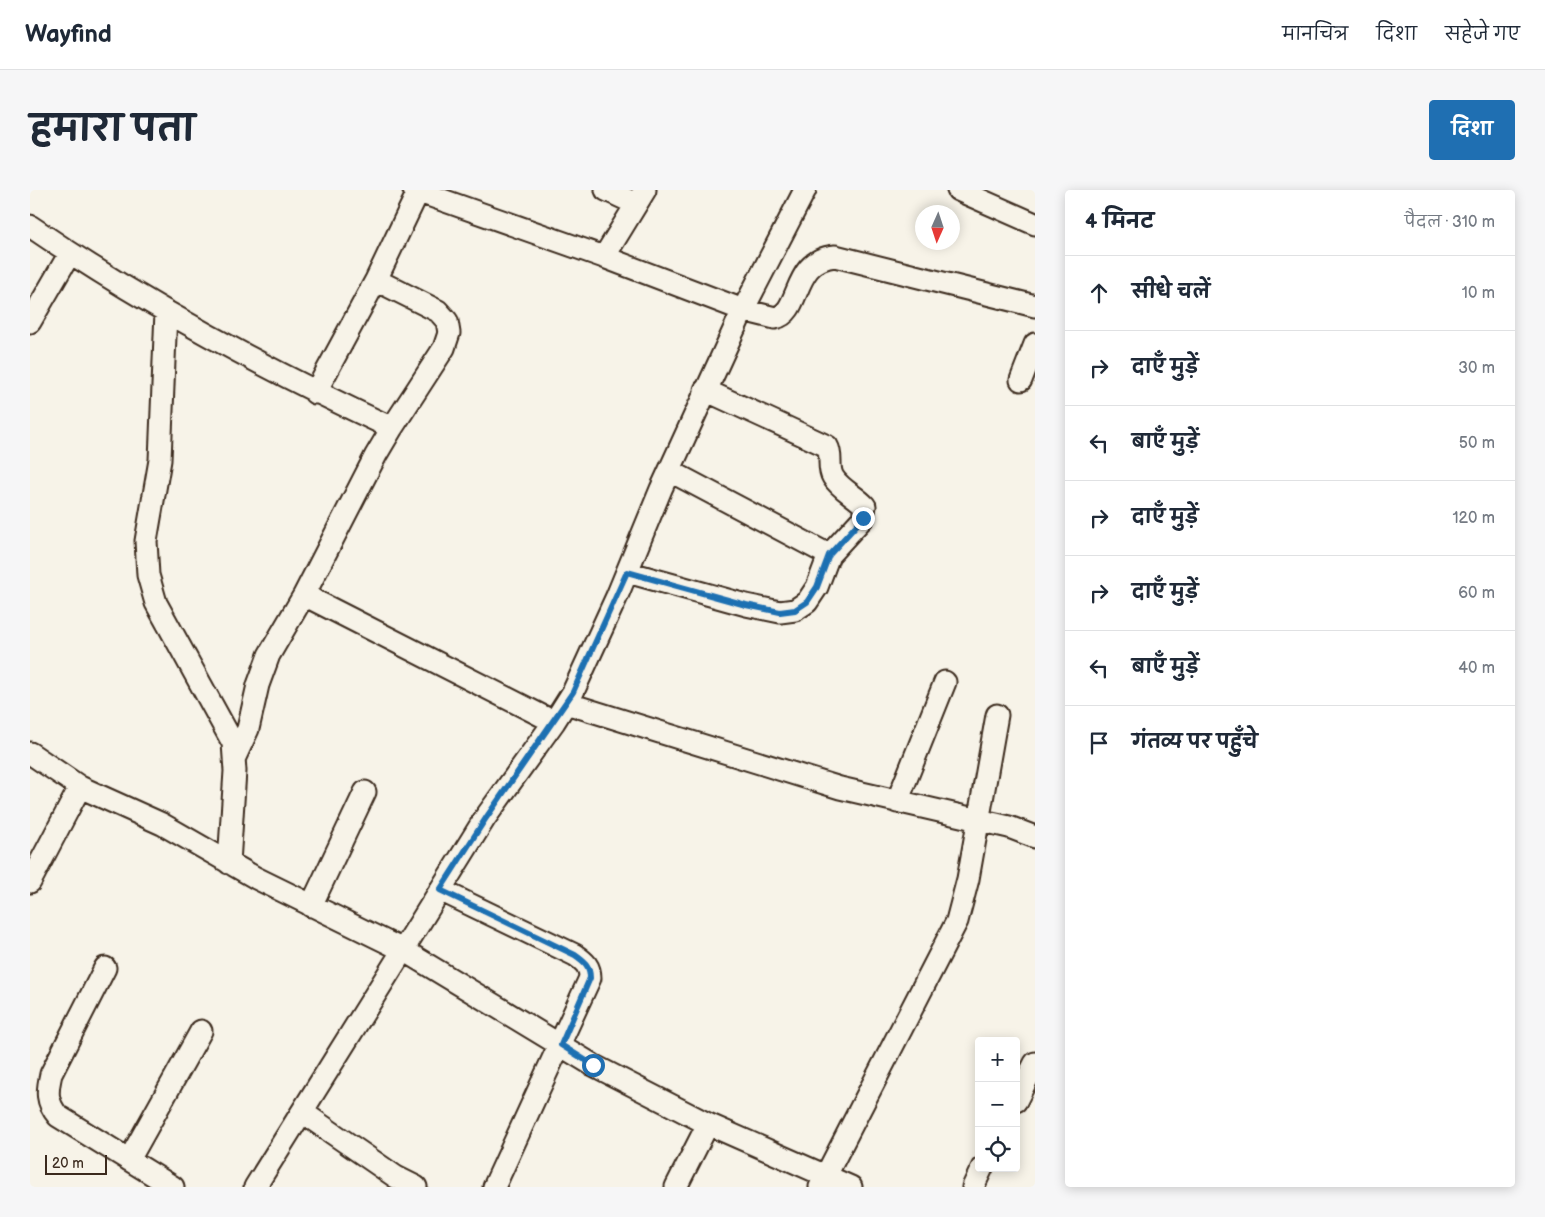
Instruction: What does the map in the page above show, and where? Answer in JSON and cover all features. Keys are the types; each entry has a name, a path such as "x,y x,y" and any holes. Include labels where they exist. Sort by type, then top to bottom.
{"street":[{"path":"604,256 641,197 606,190"},
{"path":"255,1187 486,818 573,692 705,390 742,310 805,190"},
{"path":"958,190 1035,224"},
{"path":"315,392 376,280 416,191 604,256 742,310 766,316 780,317 787,311 811,265 821,257 835,256 1035,306"},
{"path":"30,226 70,253 166,310 315,392 392,428"},
{"path":"30,322 70,253"},
{"path":"236,757 248,729 258,685 269,656 304,595 376,455 444,348 448,333 447,321 438,311 376,280"},
{"path":"166,310 160,460 146,541 148,575 156,603 233,743 236,757 229,864"},
{"path":"1021,380 1035,344"},
{"path":"627,572 746,605 780,612 795,610 807,602 817,587 829,555 855,529 865,512 865,506 833,477 830,468 830,451 827,446 705,390"},
{"path":"670,471 829,555"},
{"path":"304,595 554,722"},
{"path":"897,802 945,682"},
{"path":"566,703 840,788 1008,827 1035,837"},
{"path":"823,1181 957,921 968,879 997,715"},
{"path":"30,753 80,787 162,824 229,864 403,950 593,1065 823,1181 851,1187"},
{"path":"30,882 80,787"},
{"path":"311,906 365,792"},
{"path":"440,890 575,955 587,963 590,971 590,978 561,1045 494,1187"},
{"path":"105,968 51,1074 47,1092 50,1106 58,1116 173,1187"},
{"path":"129,1160 201,1031"},
{"path":"1020,1093 1035,1063"},
{"path":"302,1112 392,1182 416,1187"},
{"path":"676,1187 708,1124"},
{"path":"973,1187 980,1172"}],"route":[{"path":"593,1065 561,1045 590,978 587,963 575,955 440,890 486,818 573,692 627,572 746,605 780,612 795,610 807,602 817,587 829,555 855,529 863,518"}]}
